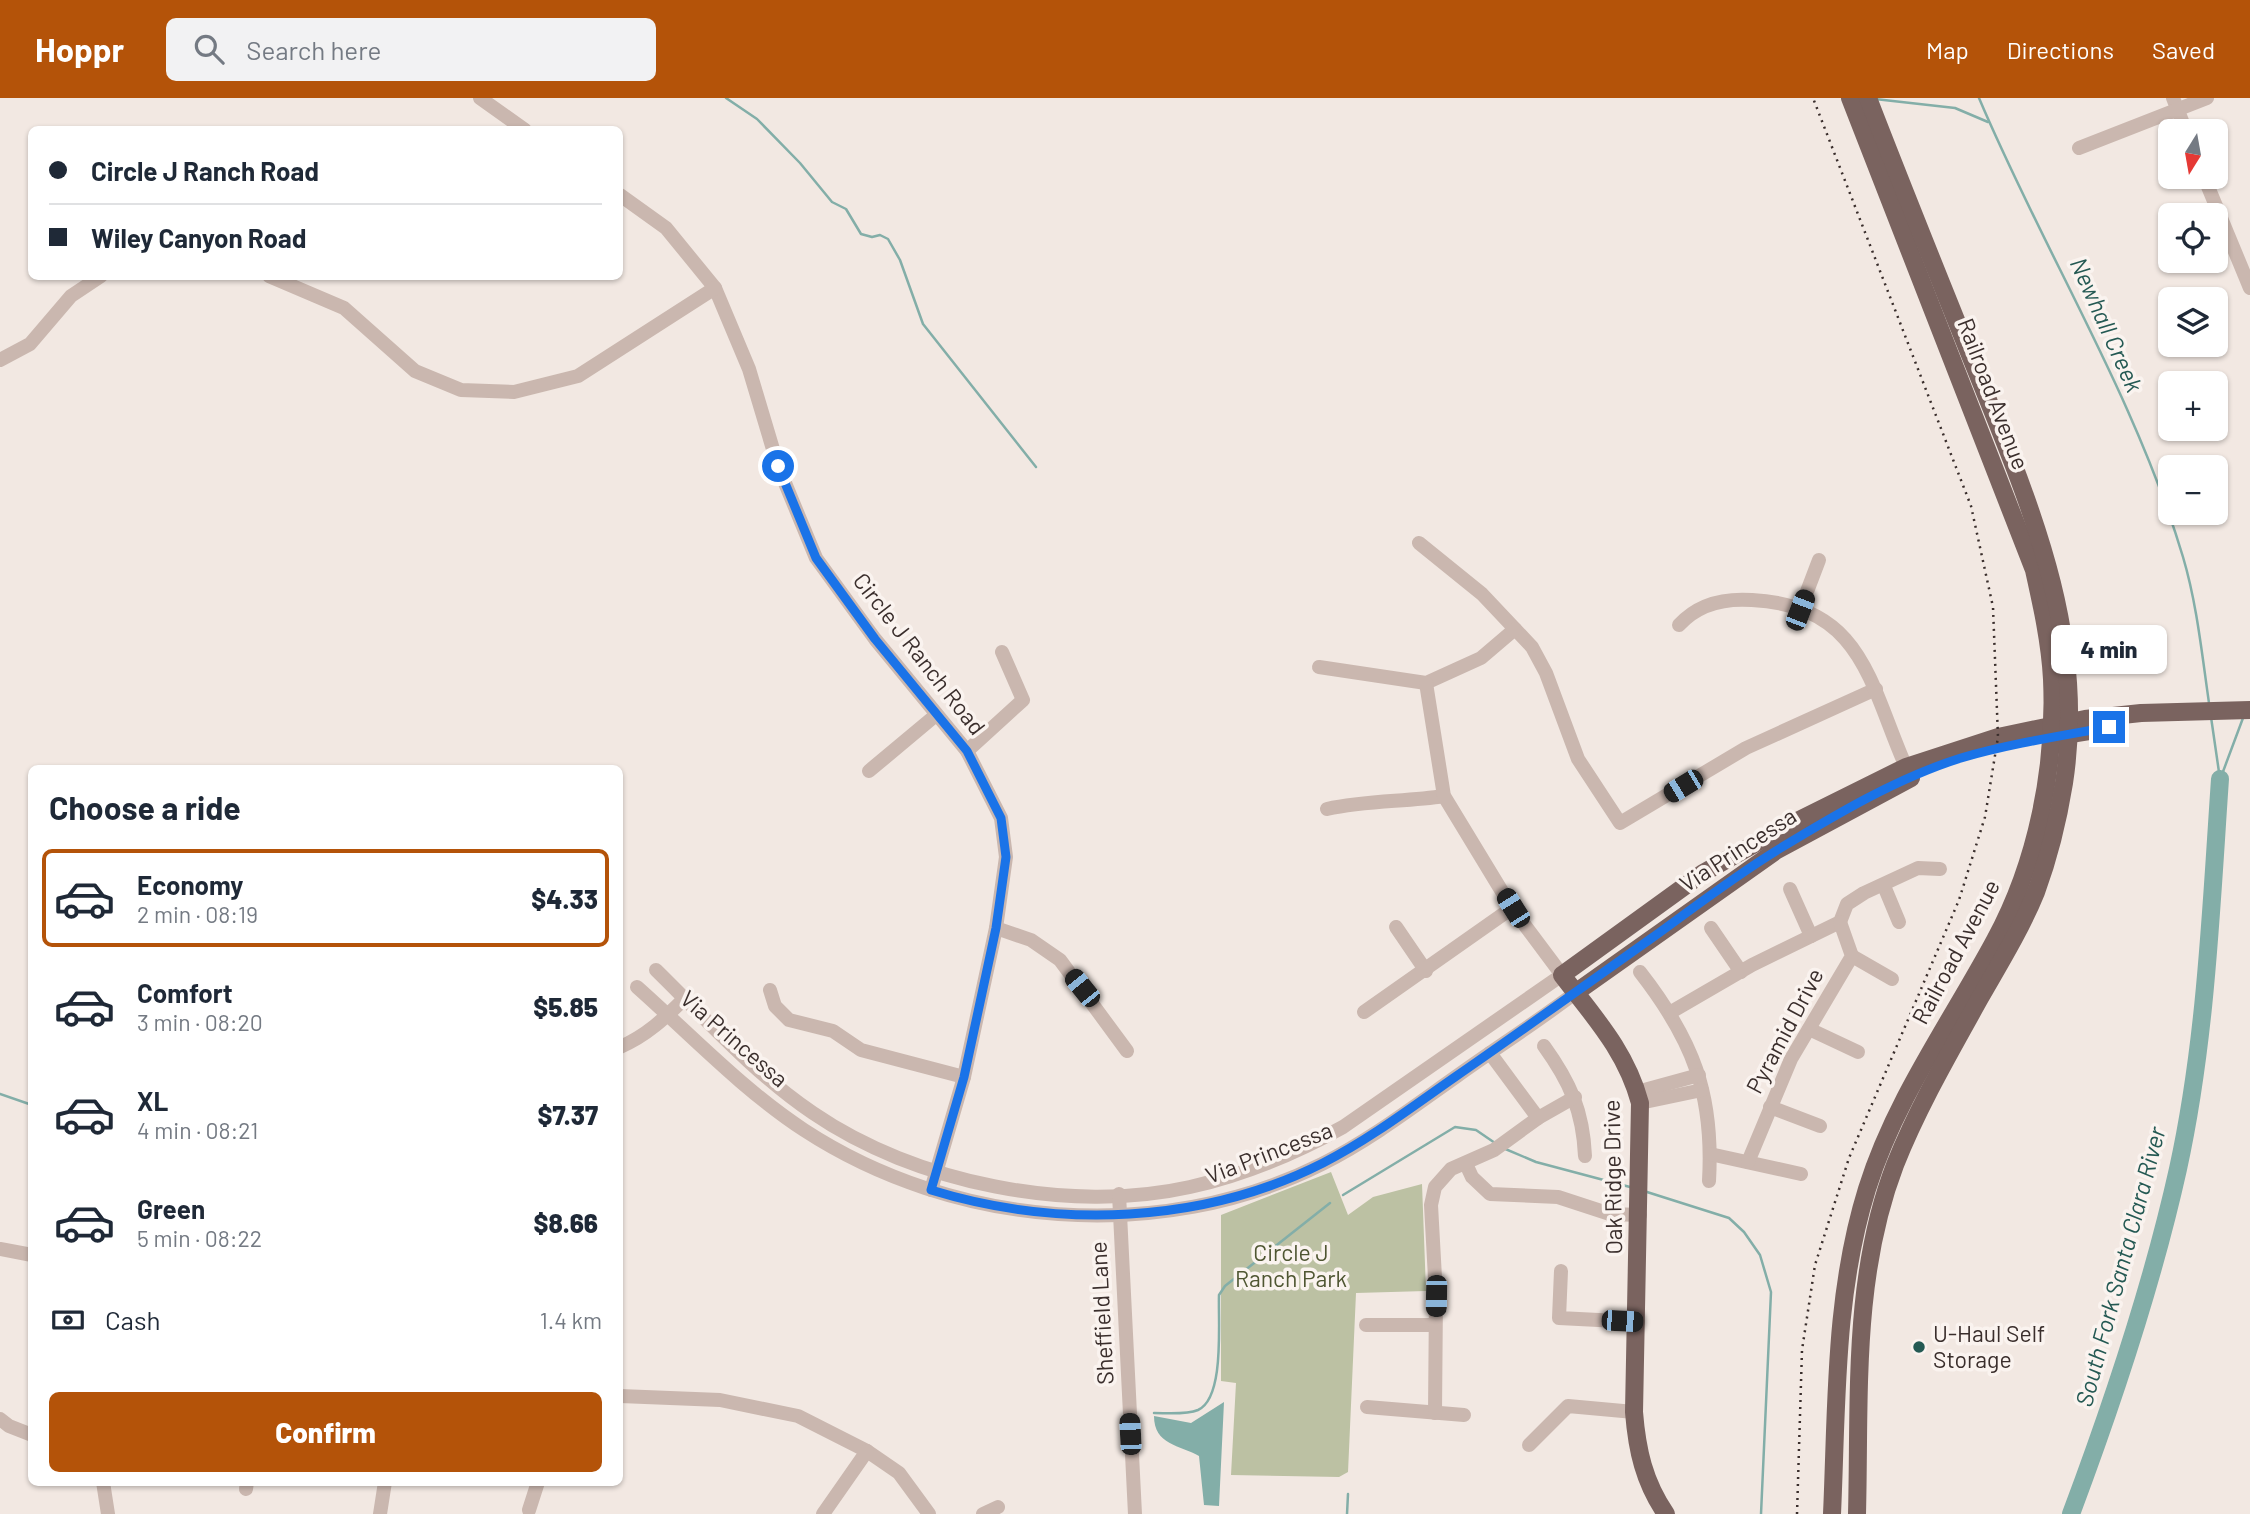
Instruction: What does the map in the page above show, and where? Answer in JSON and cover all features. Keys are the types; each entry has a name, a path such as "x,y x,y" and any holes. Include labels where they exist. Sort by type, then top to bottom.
{"main road":[{"name":"Railroad Avenue","path":"1832,1514 1841,1305 1848,1260 1867,1188 1899,1107 1996,938 2018,892 2042,801 2050,748 2052,680 2045,621 2034,570 1850,98"},
{"name":"Railroad Avenue","path":"1857,1514 1862,1309 1866,1272 1876,1227 1895,1166 1924,1100 2010,948 2035,893 2053,836 2064,780 2068,693 2064,628 2050,566 2021,482 1868,98"},
{"path":"1912,771 1960,753 2085,719 2141,713 2250,710"},
{"path":"1960,753 2109,727 2250,721"},
{"name":"Via Princessa","path":"1562,975 1714,867 1912,771"},
{"name":"Via Princessa","path":"1575,993 1777,850 1912,771"},
{"name":"Oak Ridge Drive","path":"1562,975 1621,1053 1632,1073 1639,1097 1640,1215 1634,1412 1640,1462 1655,1498 1667,1514"}],"street":[{"path":"480,98 519,126"},
{"path":"2079,148 2176,104 2207,98"},
{"path":"2209,189 2250,288"},
{"name":"Circle J Ranch Road","path":"623,197 666,228 715,288 749,369 778,466 816,558 875,639 967,751 1001,818 1006,857 996,928 964,1077 931,1190"},
{"path":"0,360 30,344 71,296 96,280"},
{"path":"278,280 344,308 415,371 461,390 514,392 578,376 715,288"},
{"path":"1419,543 1482,594 1532,647 1578,759 1620,823 1746,748 1876,689"},
{"path":"1800,610 1819,560"},
{"path":"1679,625 1692,611 1713,603 1739,599 1774,601 1824,619 1843,636 1861,659 1912,771"},
{"path":"1319,667 1426,683 1481,658 1515,629"},
{"path":"967,751 1023,700 1002,652"},
{"name":"Oak Ridge Drive","path":"1426,683 1444,796 1513,908 1562,975"},
{"path":"869,771 936,715"},
{"path":"1327,809 1354,803 1405,802 1444,796"},
{"path":"1671,1012 1741,972 1840,922 1847,904 1918,869 1940,869"},
{"path":"1884,886 1899,922"},
{"path":"1790,889 1811,936"},
{"path":"1364,1012 1513,908"},
{"name":"Pyramid Drive","path":"1748,1162 1770,1107 1809,1029 1852,956 1840,922"},
{"path":"996,928 1031,940 1060,960 1127,1051"},
{"path":"1396,928 1426,971"},
{"path":"1711,928 1741,972"},
{"path":"1852,956 1892,979"},
{"name":"Via Princessa","path":"656,970 760,1071 813,1113 855,1138 937,1171 1028,1191 1065,1195 1119,1195 1189,1187 1309,1146 1379,1104 1562,975"},
{"path":"1640,972 1671,1012 1699,1075 1706,1106 1709,1181"},
{"name":"Via Princessa","path":"637,987 747,1087 802,1129 837,1150 931,1190 1006,1209 1074,1215 1120,1215 1212,1202 1320,1165 1362,1142 1575,993"},
{"path":"770,990 775,1006 789,1020 833,1031 861,1050 964,1077"},
{"path":"623,1046 636,1040 685,998"},
{"path":"1809,1029 1858,1052"},
{"path":"1544,1046 1566,1077 1575,1097 1584,1127 1585,1156"},
{"path":"1490,1053 1538,1118"},
{"path":"1639,1097 1699,1075"},
{"path":"1639,1097 1702,1090"},
{"path":"1435,1413 1431,1205 1440,1178 1451,1169 1494,1150 1538,1118 1575,1097"},
{"path":"1770,1107 1820,1126"},
{"path":"1710,1154 1801,1174"},
{"path":"1466,1164 1472,1177 1490,1194 1558,1197 1610,1214 1640,1215"},
{"name":"Sheffield Lane","path":"1119,1195 1135,1514"},
{"path":"0,1249 28,1254"},
{"path":"1561,1271 1559,1318 1638,1322"},
{"path":"1366,1325 1435,1325"},
{"path":"623,1396 720,1400 798,1416 867,1451 899,1474 929,1514"},
{"path":"1528,1445 1568,1406 1634,1412"},
{"path":"1367,1407 1464,1415"},
{"path":"0,1419 28,1434"},
{"path":"823,1514 867,1451"},
{"path":"104,1486 108,1514"},
{"path":"380,1514 384,1486"},
{"path":"529,1510 537,1486"},
{"path":"983,1514 998,1507"}],"green space":[{"name":"Circle J Ranch Park","path":"1331,1172 1348,1215 1373,1197 1422,1184 1426,1291 1356,1293 1348,1472 1339,1477 1231,1475 1236,1383 1221,1381 1221,1215"}],"water":[{"path":"1224,1402 1219,1506 1204,1505 1199,1456 1163,1438 1155,1426 1154,1416 1191,1423"}],"waterway":[{"path":"726,98 757,119 800,163 832,202 846,209 861,234 872,237 880,235 888,239 900,260 923,324 1036,467"},
{"name":"Newhall Creek","path":"1979,98 2114,382 2163,497 2192,593 2209,703"},
{"path":"1875,99 1955,108 1988,122"},
{"name":"Newhall Creek","path":"2211,717 2220,779"},
{"name":"South Fork Santa Clara River","path":"2221,777 2243,718"},
{"name":"South Fork Santa Clara River","path":"2071,1514 2130,1343 2156,1257 2178,1169 2201,1024 2220,779"},
{"path":"0,1094 28,1104"},
{"path":"1343,1195 1455,1127 1476,1130 1495,1143"},
{"path":"1503,1148 1536,1162 1630,1187"},
{"path":"1647,1192 1729,1218 1744,1232 1760,1255 1771,1292 1761,1514"},
{"path":"1154,1413 1193,1412 1207,1403 1213,1391 1218,1358 1219,1295 1225,1286 1330,1203"},
{"path":"1347,1514 1348,1494"}],"railway":[{"path":"1797,1514 1802,1350 1815,1265 1849,1158 1959,900 1985,817 1998,737 1993,607 1971,506 1813,98"}],"place":[{"name":"U-Haul Self Storage","path":"1919,1347"}],"route":[{"path":"778,466 816,558 875,639 967,751 1001,818 1006,857 996,928 964,1077 931,1190 1006,1209 1074,1215 1120,1215 1171,1210 1254,1190 1320,1165 1362,1142 1403,1114 1734,878 1836,817 1917,775 1960,759 2021,743 2109,727"}]}
